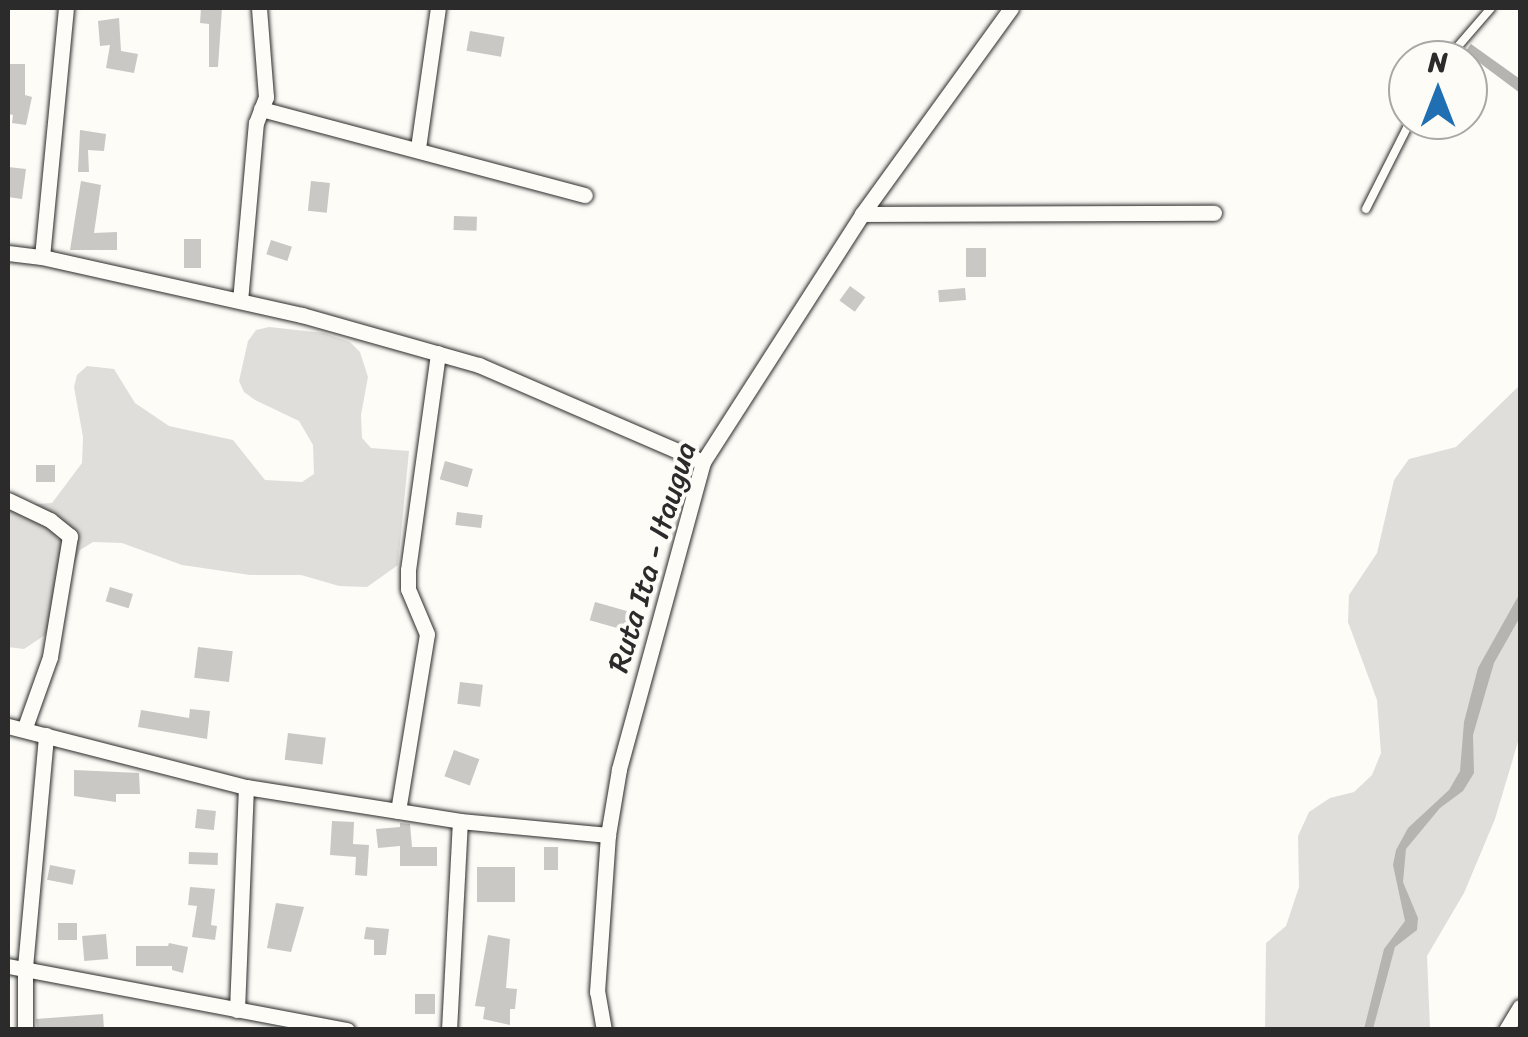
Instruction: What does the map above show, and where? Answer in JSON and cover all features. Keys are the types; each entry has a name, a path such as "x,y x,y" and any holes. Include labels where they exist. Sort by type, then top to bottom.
{"street":[{"path":"42,257 66,8"},
{"path":"240,302 256,123 266,97 259,8"},
{"path":"418,148 438,8"},
{"name":"Ruta Ita - Itaugua","path":"604,1030 597,992 608,835 619,769 703,462 862,214 1011,8"},
{"path":"261,110 418,148 585,195"},
{"path":"862,214 1214,213"},
{"path":"8,253 42,257 240,302 478,365 703,462"},
{"path":"398,811 426,634 408,590 408,570 438,353"},
{"path":"8,500 64,528 70,550 50,657 16,728 246,787 460,821 608,835"},
{"path":"25,1030 25,968 46,735"},
{"path":"237,1010 246,787"},
{"path":"449,1030 460,821"},
{"path":"8,966 347,1030"},
{"path":"1506,1030 1520,1007"}],"lane":[{"path":"1460,40 1491,8"},
{"path":"1366,209 1401,140"}],"shaded area":[{"path":"1488,56 1520,79 1520,93 1488,69"},
{"path":"269,327 324,333 350,342 360,352 368,377 361,415 362,438 371,448 409,451 398,565 367,587 339,586 301,575 250,575 182,565 122,543 93,542 80,550 45,635 24,649 8,647 8,506 52,503 82,463 83,437 74,387 77,375 87,366 114,369 135,403 169,426 233,440 265,480 302,482 314,474 313,445 299,421 255,400 244,392 239,381 248,341 256,330"},
{"path":"1520,385 1520,735 1495,819 1464,893 1427,956 1430,1029 1265,1030 1266,943 1286,926 1299,887 1298,836 1309,812 1330,798 1354,792 1372,775 1381,753 1377,700 1348,622 1349,595 1377,553 1394,480 1409,459 1456,447"},
{"path":"1520,593 1520,617 1494,663 1473,735 1474,773 1463,791 1440,808 1406,849 1403,882 1418,918 1417,930 1395,947 1373,1029 1364,1029 1384,949 1405,921 1393,865 1396,850 1408,828 1449,790 1460,771 1464,722 1478,668"}],"building":[{"path":"201,8 222,8 218,67 209,67 209,24 200,23"},
{"path":"119,18 121,51 138,54 134,73 106,68 110,45 100,46 98,21"},
{"path":"470,31 504,37 501,57 467,51"},
{"path":"8,64 25,64 25,95 32,97 26,125 12,123 13,115 8,114"},
{"path":"80,130 106,134 104,151 88,150 89,172 78,172"},
{"path":"8,167 26,169 22,199 8,197"},
{"path":"81,181 101,185 94,233 117,232 117,250 70,250"},
{"path":"311,181 330,183 327,213 308,211"},
{"path":"454,216 477,217 476,231 454,230"},
{"path":"184,239 201,239 201,268 184,268"},
{"path":"271,240 292,247 287,261 266,254"},
{"path":"966,248 986,248 986,277 966,277"},
{"path":"850,286 865,297 855,312 839,301"},
{"path":"965,288 966,300 939,302 938,290"},
{"path":"445,461 473,469 468,487 440,479"},
{"path":"36,465 55,465 55,482 36,482"},
{"path":"457,512 483,515 481,528 455,525"},
{"path":"110,587 133,594 129,608 106,601"},
{"path":"595,602 646,617 641,635 590,620"},
{"path":"198,647 233,651 229,682 194,678"},
{"path":"460,682 483,685 480,707 457,704"},
{"path":"190,709 210,711 207,739 138,727 141,710 189,718"},
{"path":"288,733 326,738 322,764 285,760"},
{"path":"454,750 479,759 470,786 444,776"},
{"path":"74,770 139,773 140,794 116,794 116,802 74,796"},
{"path":"197,809 216,811 214,830 195,828"},
{"path":"332,821 354,822 353,844 369,845 367,876 355,875 356,857 330,855"},
{"path":"400,823 410,824 412,847 437,847 437,866 400,866 400,846 378,848 376,829 400,827"},
{"path":"544,847 558,847 558,870 544,870"},
{"path":"189,852 218,853 218,865 189,864"},
{"path":"50,865 76,870 73,885 47,880"},
{"path":"477,867 515,867 515,902 477,902"},
{"path":"190,887 215,889 211,925 217,926 215,940 192,937 197,906 188,905"},
{"path":"276,903 304,907 291,952 267,948"},
{"path":"58,923 77,923 77,940 58,940"},
{"path":"366,927 389,929 386,955 374,955 374,940 364,939"},
{"path":"106,934 108,959 84,961 82,936"},
{"path":"488,935 510,939 506,988 517,989 515,1009 510,1009 510,1025 483,1019 485,1007 475,1006"},
{"path":"169,943 188,947 183,973 172,970 172,966 136,966 136,946"},
{"path":"415,994 435,994 435,1014 415,1014"},
{"path":"103,1014 104,1030 37,1030 36,1019"}]}
